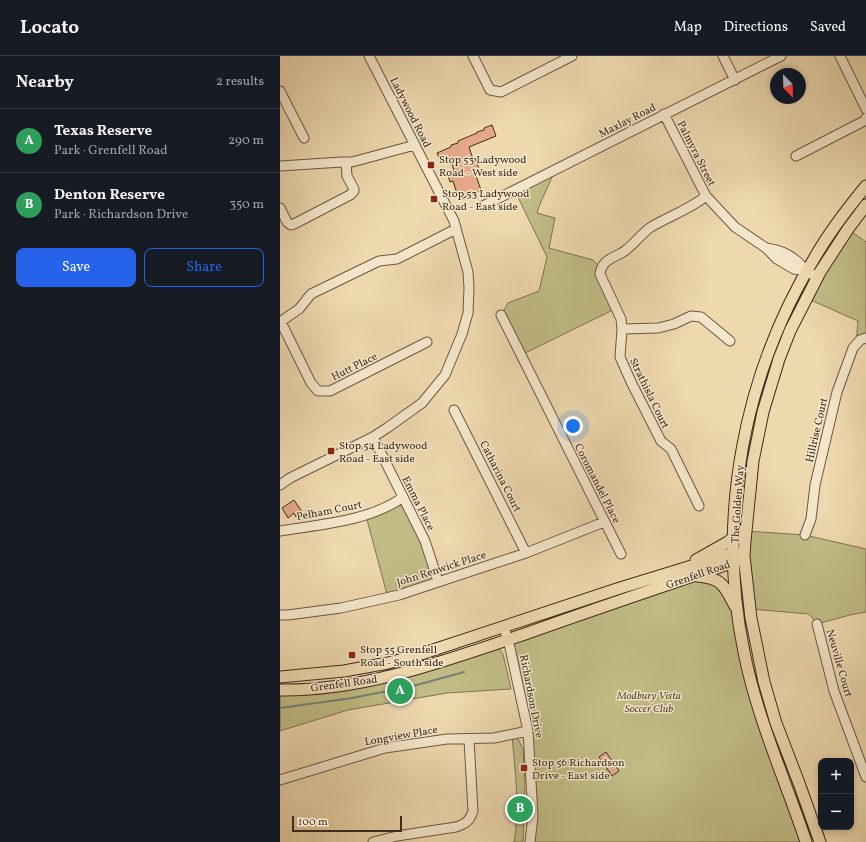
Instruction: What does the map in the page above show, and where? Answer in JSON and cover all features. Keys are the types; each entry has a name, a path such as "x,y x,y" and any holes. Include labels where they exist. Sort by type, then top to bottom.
{"main road":[{"name":"The Golden Way","path":"820,842 800,782 776,723 764,682 737,557 734,537 736,500 745,432 763,366 777,330 806,271 843,214 866,186"},
{"name":"The Golden Way","path":"806,842 756,704 744,653 737,610 737,557 763,412 788,338 817,277 848,229 866,205"},
{"path":"676,571 728,542 734,537"},
{"name":"Grenfell Road","path":"280,677 344,671 388,663 442,648 620,588 676,571 737,557"},
{"name":"Grenfell Road","path":"280,690 306,689 344,684 390,676 426,666 693,576 737,557"},
{"path":"693,576 711,578 718,581 728,593 737,610"}],"street":[{"name":"Ladywood Road","path":"280,485 290,478 373,437 422,403 445,375 462,334 468,313 468,272 454,221 369,56"},
{"path":"473,56 490,90 501,92 572,56"},
{"path":"724,56 734,80"},
{"name":"Maxlay Road","path":"483,206 781,56"},
{"path":"840,56 866,109"},
{"path":"280,91 304,138"},
{"name":"Palmyra Street","path":"664,114 706,196 735,227 766,248 777,249 799,262 806,271 817,277"},
{"path":"796,156 864,121 866,118"},
{"path":"280,166 352,162 415,145"},
{"path":"280,208 287,222 294,224 350,196 354,189 347,176 346,162"},
{"name":"Strathisla Court","path":"699,506 671,449 661,442 620,357 622,329 621,319 600,274 601,268 606,261 626,251 650,227 697,203 706,196"},
{"path":"280,322 299,309 311,294 378,261 397,259 456,229"},
{"name":"Coromandel Place","path":"501,315 620,554"},
{"path":"622,329 658,328 674,324 691,316 701,317 730,341"},
{"name":"Hutt Place","path":"280,322 311,383 318,391 330,391 427,342"},
{"name":"Hillrise Court","path":"805,536 811,520 815,485 837,392 853,348 860,340 866,338"},
{"name":"Catharina Court","path":"454,410 526,553"},
{"name":"Emma Place","path":"373,437 402,498 425,541 438,581"},
{"name":"Pelham Court","path":"280,531 366,516 391,505 402,498"},
{"name":"John Renwick Place","path":"280,615 341,608 382,600 526,553 604,522"},
{"name":"Neuville Court","path":"817,624 834,691 866,776"},
{"name":"Richardson Drive","path":"504,627 528,731 533,816 530,842"},
{"name":"Longview Place","path":"280,780 385,748 446,739 494,738 528,731"},
{"path":"373,842 397,836 456,827 465,824 471,819 473,811 469,739"}],"green space":[{"path":"553,175 537,213 555,218 549,248 593,260 601,268 617,308 521,355 501,315 508,303 539,291 547,257 515,191"},
{"path":"848,229 866,242 866,339 856,344 858,321 806,298"},
{"path":"402,498 438,581 388,598 366,516"},
{"path":"746,531 805,535 866,549 866,612 817,624 809,614 750,609"},
{"name":"Modbury Vista Soccer Club","path":"693,576 714,579 738,614 745,657 806,842 530,842 528,731 508,639"},
{"path":"495,648 500,650 503,654 511,689 447,693 348,710 280,731 280,693 306,692"},
{"path":"512,736 518,739 523,749 525,784 523,842 514,842 517,803"}],"building":[{"path":"492,125 496,136 469,147 473,159 475,158 479,169 474,170 481,190 459,200 453,181 450,182 447,173 454,170 450,159 441,162 437,153"},
{"path":"294,500 302,512 296,517 294,513 288,518 282,508"},
{"path":"606,752 619,771 612,776 599,757"}],"waterway":[{"path":"280,708 352,698 413,686 464,672"}],"place":[{"name":"Stop 53 Ladywood Road - West side","path":"431,165"},
{"name":"Stop 53 Ladywood Road - East side","path":"434,199"},
{"name":"Stop 54 Ladywood Road - East side","path":"331,451"},
{"name":"Stop 55 Grenfell Road - South side","path":"352,655"},
{"name":"Texas Reserve","path":"400,691"},
{"name":"Stop 56 Richardson Drive - East side","path":"524,768"},
{"name":"Denton Reserve","path":"520,809"}]}
